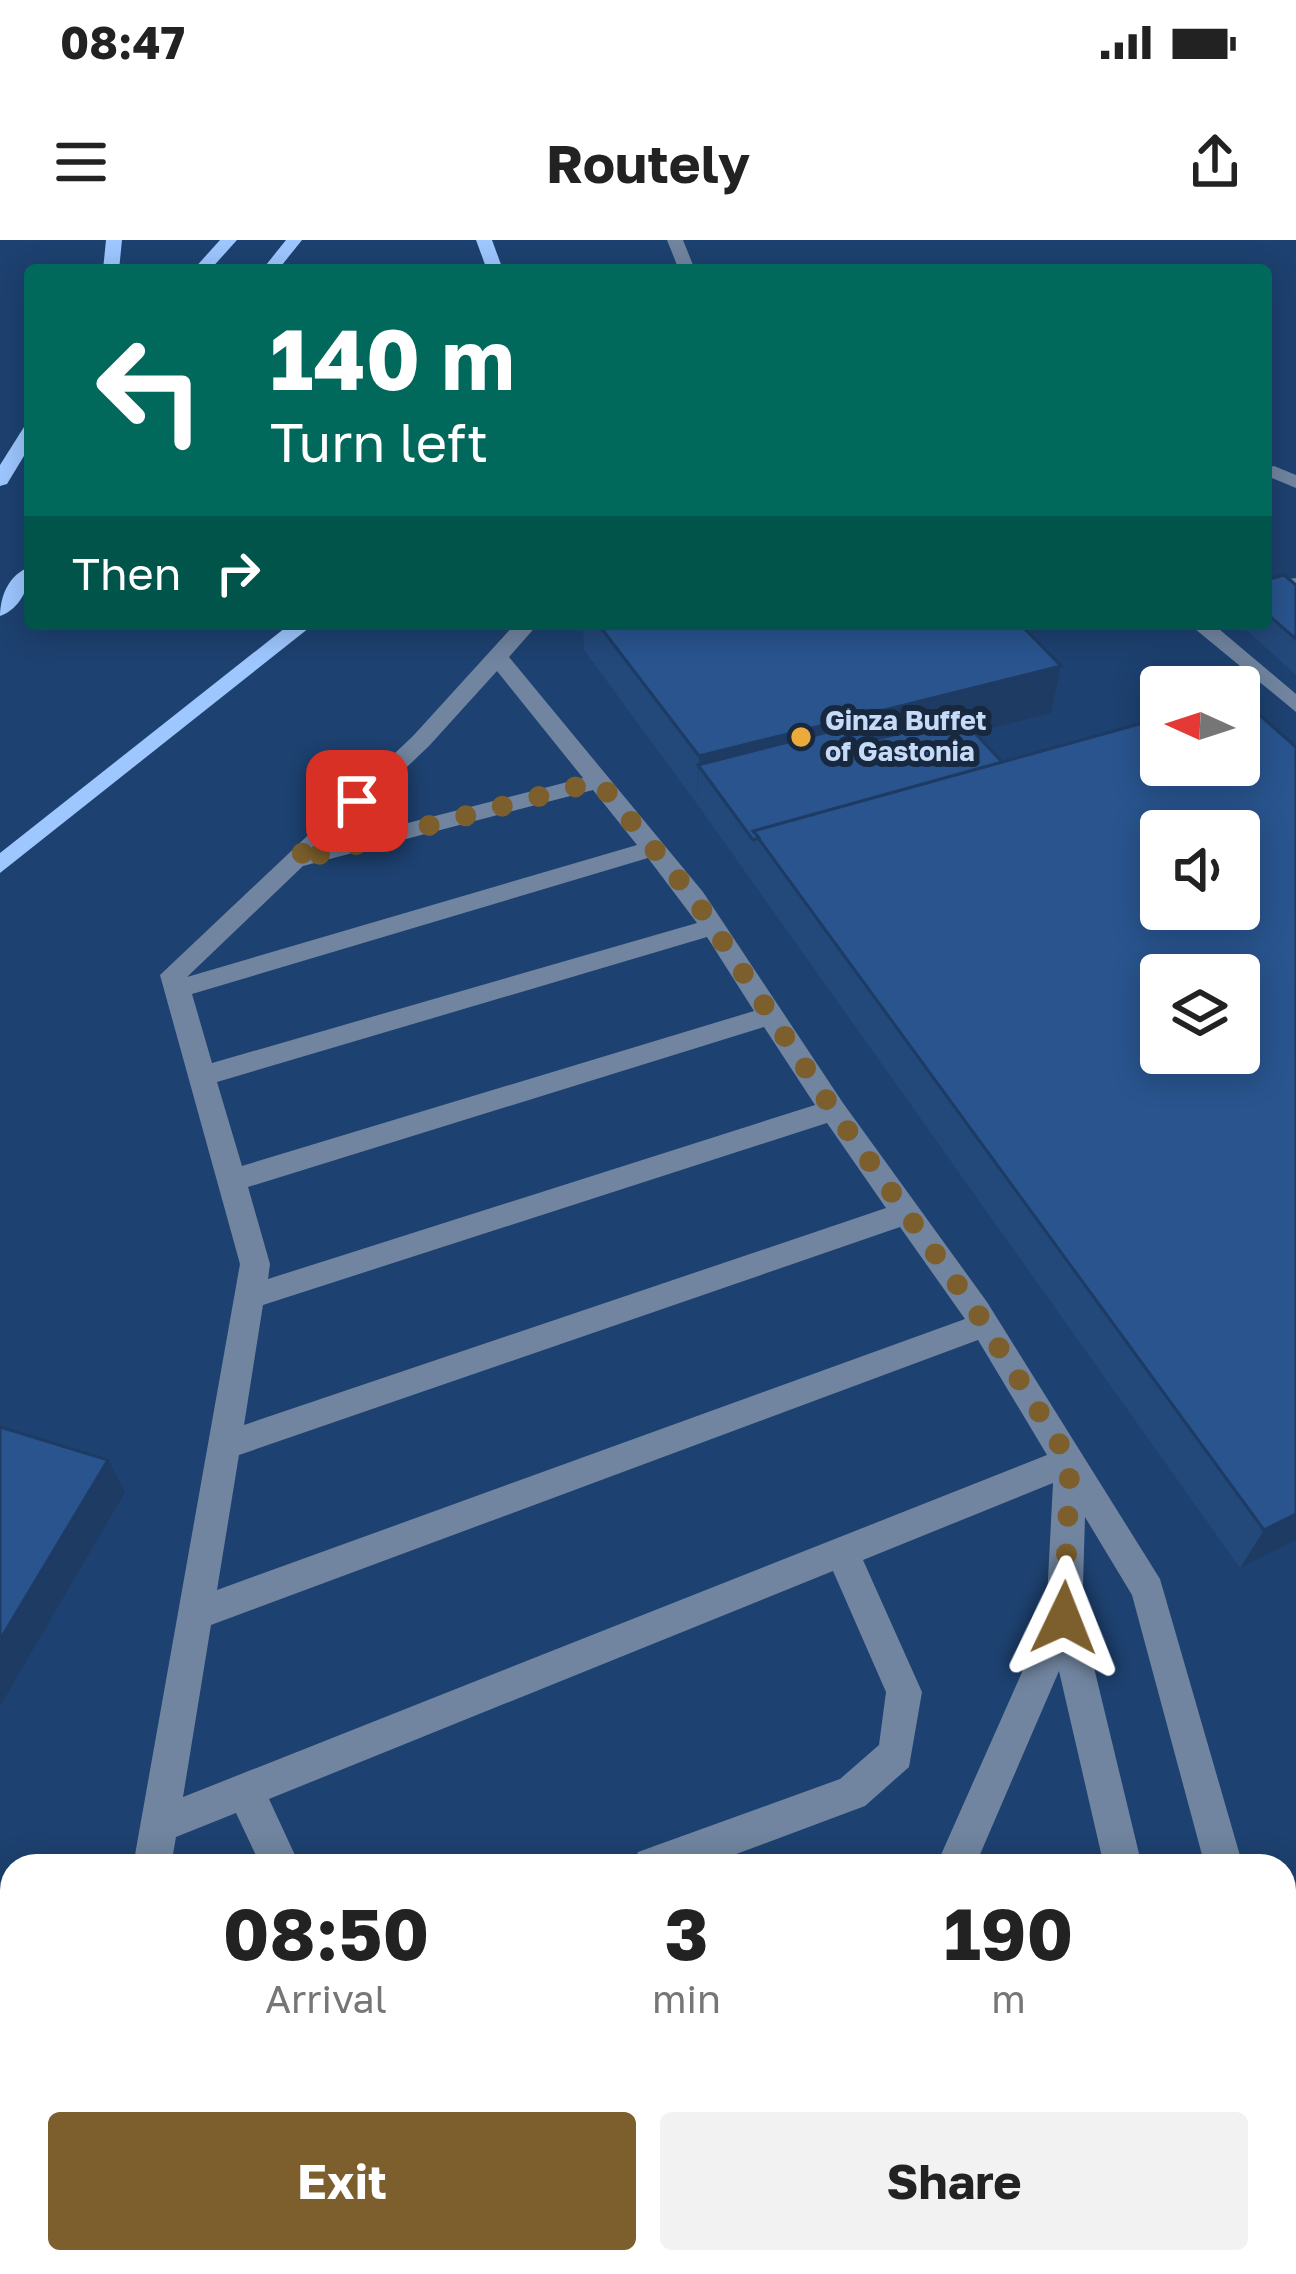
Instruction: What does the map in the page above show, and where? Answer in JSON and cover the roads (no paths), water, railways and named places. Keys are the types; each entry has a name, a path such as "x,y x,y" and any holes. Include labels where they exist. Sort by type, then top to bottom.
{"main road":[{"path":"207,264 229,240"},
{"path":"275,264 294,240"},
{"path":"0,480 24,441"},
{"path":"0,499 24,471"},
{"path":"0,610 24,580"},
{"path":"0,865 295,630"}],"street":[{"path":"1274,472 1296,482"},
{"path":"154,1854 255,1264 173,975 421,741 528,630"},
{"path":"1207,630 1296,705"},
{"path":"497,658 712,927 984,1325 1070,1461 1148,1590 1221,1854"},
{"path":"294,861 598,781"},
{"path":"177,989 653,848"},
{"path":"200,1076 712,927"},
{"path":"230,1181 771,1015"},
{"path":"249,1297 833,1110"},
{"path":"223,1446 905,1213"},
{"path":"198,1613 984,1325"},
{"path":"159,1825 1070,1461"},
{"path":"1070,1461 1064,1618 1120,1854"},
{"path":"685,1854 852,1793 896,1754 904,1692 842,1552"},
{"path":"960,1854 1064,1618"},
{"path":"245,1790 275,1854"}],"place":[{"name":"Ginza Buffet of Gastonia","path":"801,737"}]}
